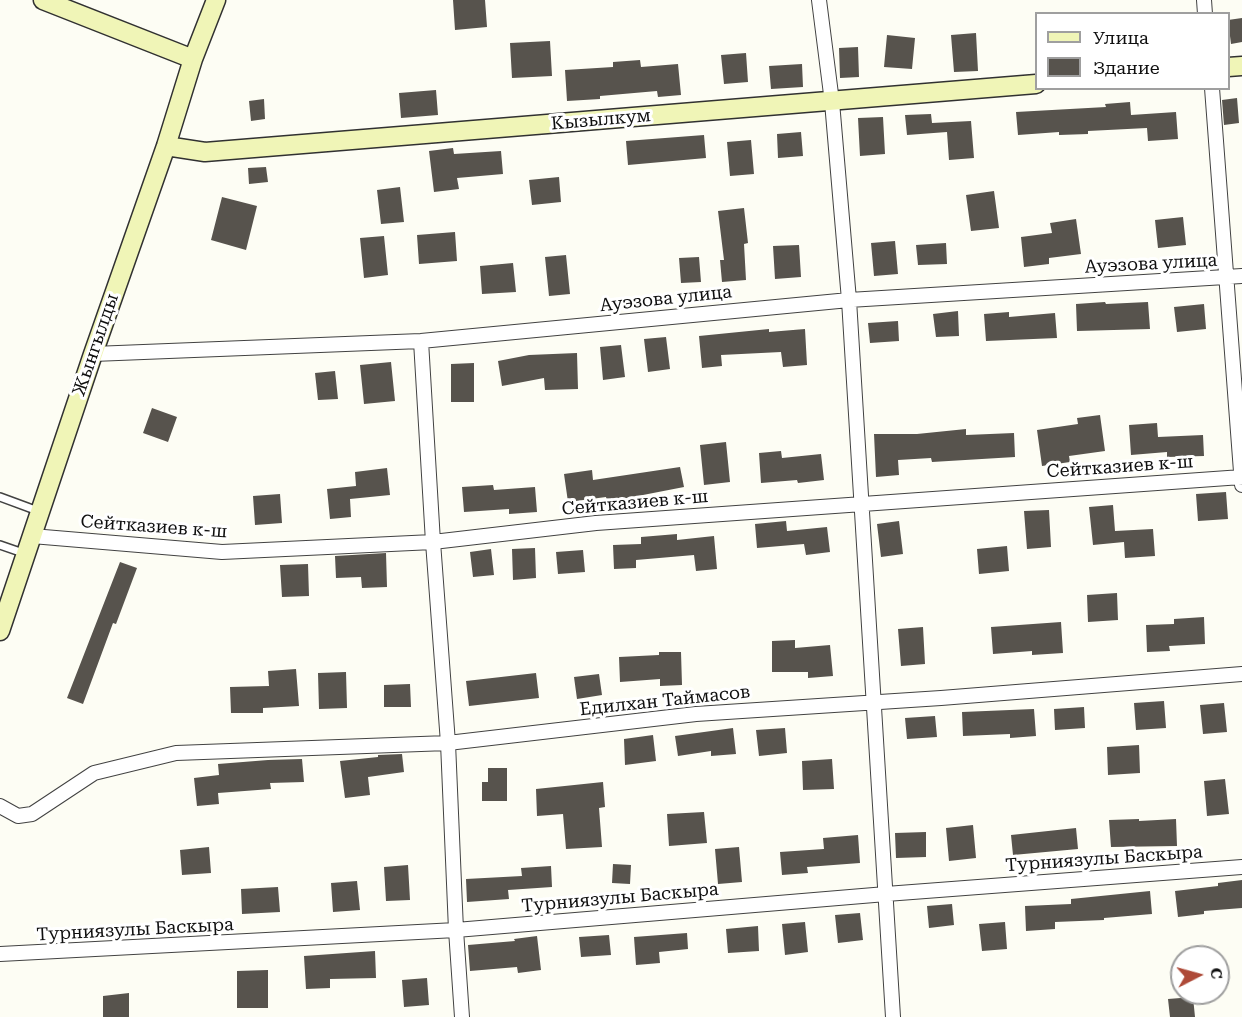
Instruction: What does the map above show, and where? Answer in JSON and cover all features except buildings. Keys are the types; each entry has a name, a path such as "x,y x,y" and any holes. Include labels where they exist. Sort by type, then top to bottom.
{"street":[{"path":"43,0 193,59"},
{"name":"Жынгылды","path":"0,631 166,146 193,59 216,0"},
{"path":"819,0 832,102 849,300 893,1017"},
{"name":"Кызылкум","path":"166,146 205,152 1035,84"},
{"path":"1212,90 1235,277 1242,485"},
{"name":"Ауэзова улица","path":"93,354 421,341 849,300 1235,277"},
{"path":"421,341 448,743 462,1017"},
{"name":"Сейтказиев к-ш","path":"32,536 222,552 433,542 596,523 1242,477"},
{"name":"Едилхан Таймасов","path":"0,806 18,816 32,814 94,773 176,753 448,743 696,714 874,703 1242,674"},
{"name":"Турниязулы Баскыра","path":"0,954 456,930 1242,867"}],"lane":[{"path":"0,497 41,512"},
{"path":"0,545 26,554"}]}
